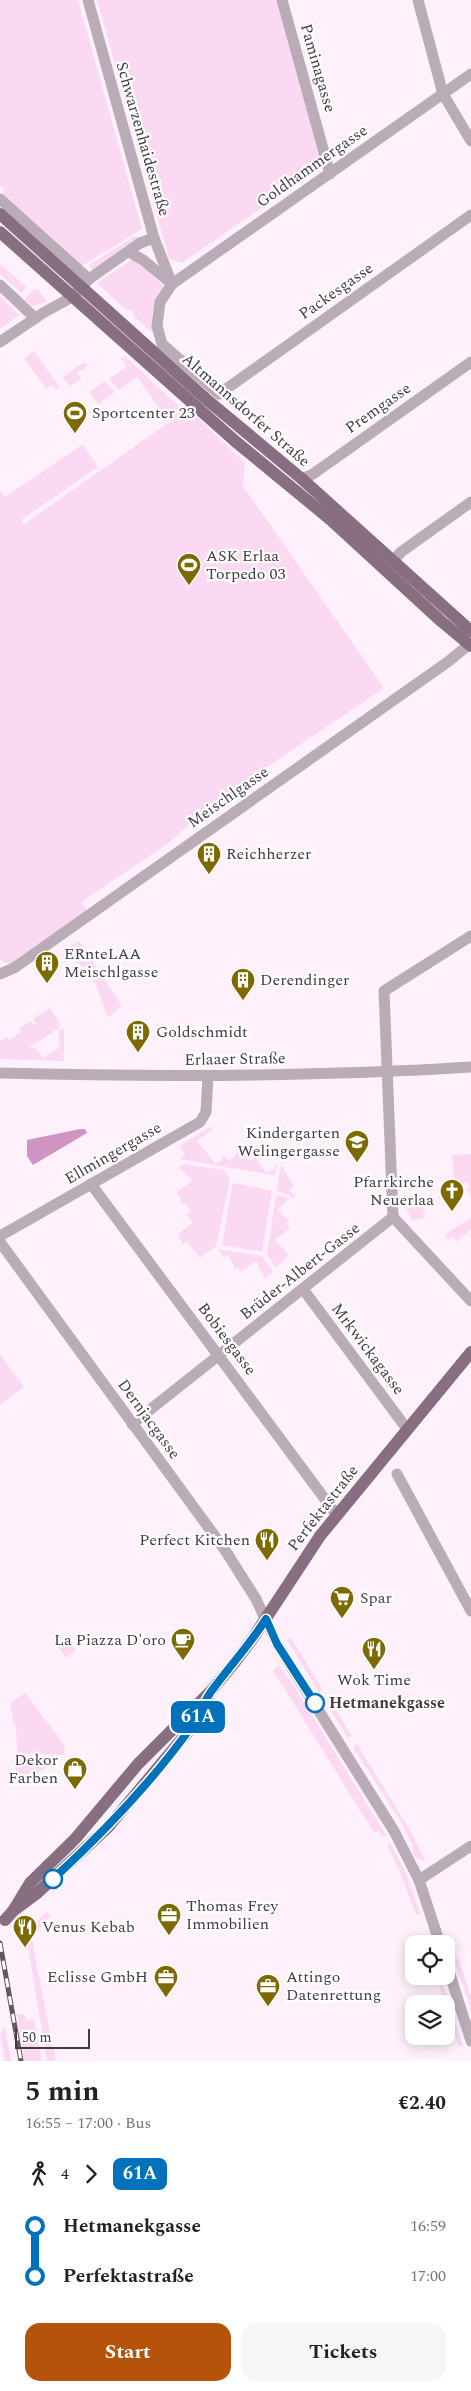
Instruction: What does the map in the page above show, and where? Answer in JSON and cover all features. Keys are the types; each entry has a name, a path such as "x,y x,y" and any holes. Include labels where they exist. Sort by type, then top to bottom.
{"main road":[{"name":"Altmannsdorfer Straße","path":"0,214 86,284 206,399 302,479 471,631"},
{"name":"Altmannsdorfer Straße","path":"0,232 235,441 332,520 441,622 470,644"},
{"name":"Perfektastraße","path":"211,1691 192,1727 109,1826 36,1894 9,1915 30,1883 75,1839 138,1764 211,1691 251,1641 300,1564 336,1514 471,1352"}],"street":[{"name":"Schwarzenhaidestraße","path":"88,0 154,238 172,284"},
{"name":"Paminagasse","path":"282,0 330,174"},
{"path":"418,0 443,94 471,141"},
{"name":"Goldhammergasse","path":"157,326 160,302 172,284 471,74"},
{"name":"Altmannsdorfer Straße","path":"0,200 86,284"},
{"name":"Packesgasse","path":"219,394 471,215"},
{"path":"0,342 35,318 72,297 86,284 133,254 140,243 154,238"},
{"path":"133,254 172,284"},
{"path":"0,285 35,318"},
{"name":"Altmannsdorfer Straße","path":"157,326 162,344 219,394"},
{"name":"Premgasse","path":"302,479 313,474 471,362"},
{"path":"393,561 401,552 471,502"},
{"name":"Meischlgasse","path":"0,974 14,968 449,662 470,644"},
{"path":"471,936 384,991 393,1217 471,1301"},
{"name":"Erlaaer Straße","path":"0,1073 208,1077 387,1072 471,1067"},
{"name":"Ellmingergasse","path":"0,1236 200,1122 206,1112 208,1077"},
{"name":"Bobiesgasse","path":"91,1184 336,1514"},
{"name":"Brüder-Albert-Gasse","path":"132,1424 393,1217"},
{"name":"Dernjacgasse","path":"0,1242 225,1550 256,1598 266,1619"},
{"name":"Mrkwickagasse","path":"303,1289 407,1429"},
{"path":"397,1474 471,1611"},
{"path":"266,1619 277,1644 394,1831 419,1880 437,1935"},
{"path":"419,1880 471,1846"},
{"path":"453,1985 471,2041"}],"shaded area":[{"path":"0,0 78,0 142,229 82,266 3,195 4,188 0,185"},
{"path":"97,0 276,0 322,164 321,167 182,263 169,259"},
{"path":"137,235 138,238 92,270 89,265"},
{"path":"134,258 164,286 152,313 154,334 133,316 135,314 129,309 127,311 97,283"},
{"path":"0,264 27,287 21,293 0,274"},
{"path":"38,289 47,302 32,306 24,300 33,290"},
{"path":"0,296 19,315 0,329"},
{"path":"34,351 60,388 56,390 51,385 46,389 24,358"},
{"path":"125,356 185,412 189,409 245,463 243,486 384,688 215,802 167,844 81,902 87,910 10,964 0,960 0,490 5,497 83,444 98,467 60,493 55,487 59,494 21,520 24,524 175,418 168,421 137,377 119,390 109,379 127,366 121,359"},
{"path":"84,362 89,365 77,373 81,379 70,386 62,378"},
{"path":"105,381 115,392 98,404 89,392"},
{"path":"79,941 122,1006 108,1018 96,985 85,966 80,966 68,948"},
{"path":"50,1008 60,1027 30,1047 32,1049 35,1047 43,1058 59,1048 59,1030 64,1028 64,1061 0,1059 0,1041 7,1037 9,1040 21,1032 19,1028 31,1021 34,1025 36,1024 33,1019"},
{"path":"211,1126 213,1129 197,1141 216,1164 223,1159 222,1156 224,1155 229,1161 241,1149 250,1161 255,1157 266,1173 275,1169 274,1167 277,1164 275,1174 274,1175 179,1159 185,1155 180,1147 173,1150"},
{"path":"85,1129 87,1133 33,1165 27,1156 27,1140"},
{"path":"471,1154 471,1197 467,1189 470,1187 468,1182 455,1186 452,1155"},
{"path":"184,1164 224,1170 230,1180 216,1246 200,1258 187,1242 183,1244 178,1234 193,1223 187,1215 185,1216 191,1211 185,1204 183,1205 177,1192 192,1181 180,1168 175,1171"},
{"path":"281,1165 294,1186 289,1190 296,1197 294,1199 290,1195 276,1191"},
{"path":"235,1183 272,1191 262,1252 222,1245 232,1185"},
{"path":"276,1195 290,1198 277,1209 289,1221 287,1223 290,1228 275,1240 288,1254 285,1260 276,1267 267,1255"},
{"path":"422,1205 425,1217 412,1221 406,1208"},
{"path":"471,1218 471,1229 457,1242 454,1237 448,1240 445,1234"},
{"path":"218,1249 262,1256 273,1272 262,1281 265,1278 256,1261 241,1272 238,1267 235,1269 228,1254 222,1259 223,1256"},
{"path":"0,1354 24,1387 0,1405"},
{"path":"291,1638 323,1690 319,1692 287,1640"},
{"path":"68,1640 76,1650 66,1658 58,1647"},
{"path":"279,1665 386,1835 382,1837 378,1831 374,1833 273,1670"},
{"path":"25,1693 65,1746 63,1755 17,1753 16,1725 14,1725 10,1703"},
{"path":"332,1704 352,1736 348,1738 328,1706"},
{"path":"357,1744 411,1832 426,1862 418,1859 413,1854 413,1846 402,1824 353,1747"},
{"path":"13,1758 53,1764 18,1783"},
{"path":"390,1843 405,1871 420,1913 416,1915 400,1872 387,1845"},
{"path":"47,1911 50,1916 32,1938 39,1978 42,1980 40,1983 56,2061 47,2061 27,1941 29,1930"},
{"path":"458,1958 471,1996 471,2010 455,1962 455,1959"},
{"path":"439,1985 443,1985 446,1995 442,1995"},
{"path":"17,2014 23,2014 27,2020 34,2019 42,2061 24,2061"},
{"path":"455,2022 463,2046 459,2047 455,2035"},
{"path":"5,2026 11,2061 5,2061 0,2035"}],"railway":[{"path":"0,1943 21,2061"}],"bus line":[{"name":"61A","path":"53,1879 109,1826 192,1727 211,1691 266,1619 277,1644 315,1703"}],"place":[{"name":"Sportcenter 23","path":"75,434"},
{"name":"ASK Erlaa Torpedo 03","path":"189,586"},
{"name":"Reichherzer","path":"209,875"},
{"name":"ERnteLAA Meischlgasse","path":"47,984"},
{"name":"Derendinger","path":"243,1001"},
{"name":"Goldschmidt","path":"138,1053"},
{"name":"Kindergarten Welingergasse","path":"357,1163"},
{"name":"Pfarrkirche Neuerlaa","path":"452,1212"},
{"name":"Perfect Kitchen","path":"267,1561"},
{"name":"Spar","path":"342,1619"},
{"name":"La Piazza D'oro","path":"183,1661"},
{"name":"Wok Time","path":"374,1670"},
{"name":"Hetmanekgasse","path":"315,1703"},
{"name":"Dekor Farben","path":"75,1790"},
{"name":"Thomas Frey Immobilien","path":"169,1936"},
{"name":"Venus Kebab","path":"25,1948"},
{"name":"Eclisse GmbH","path":"166,1998"},
{"name":"Attingo Datenrettung","path":"268,2007"}]}
